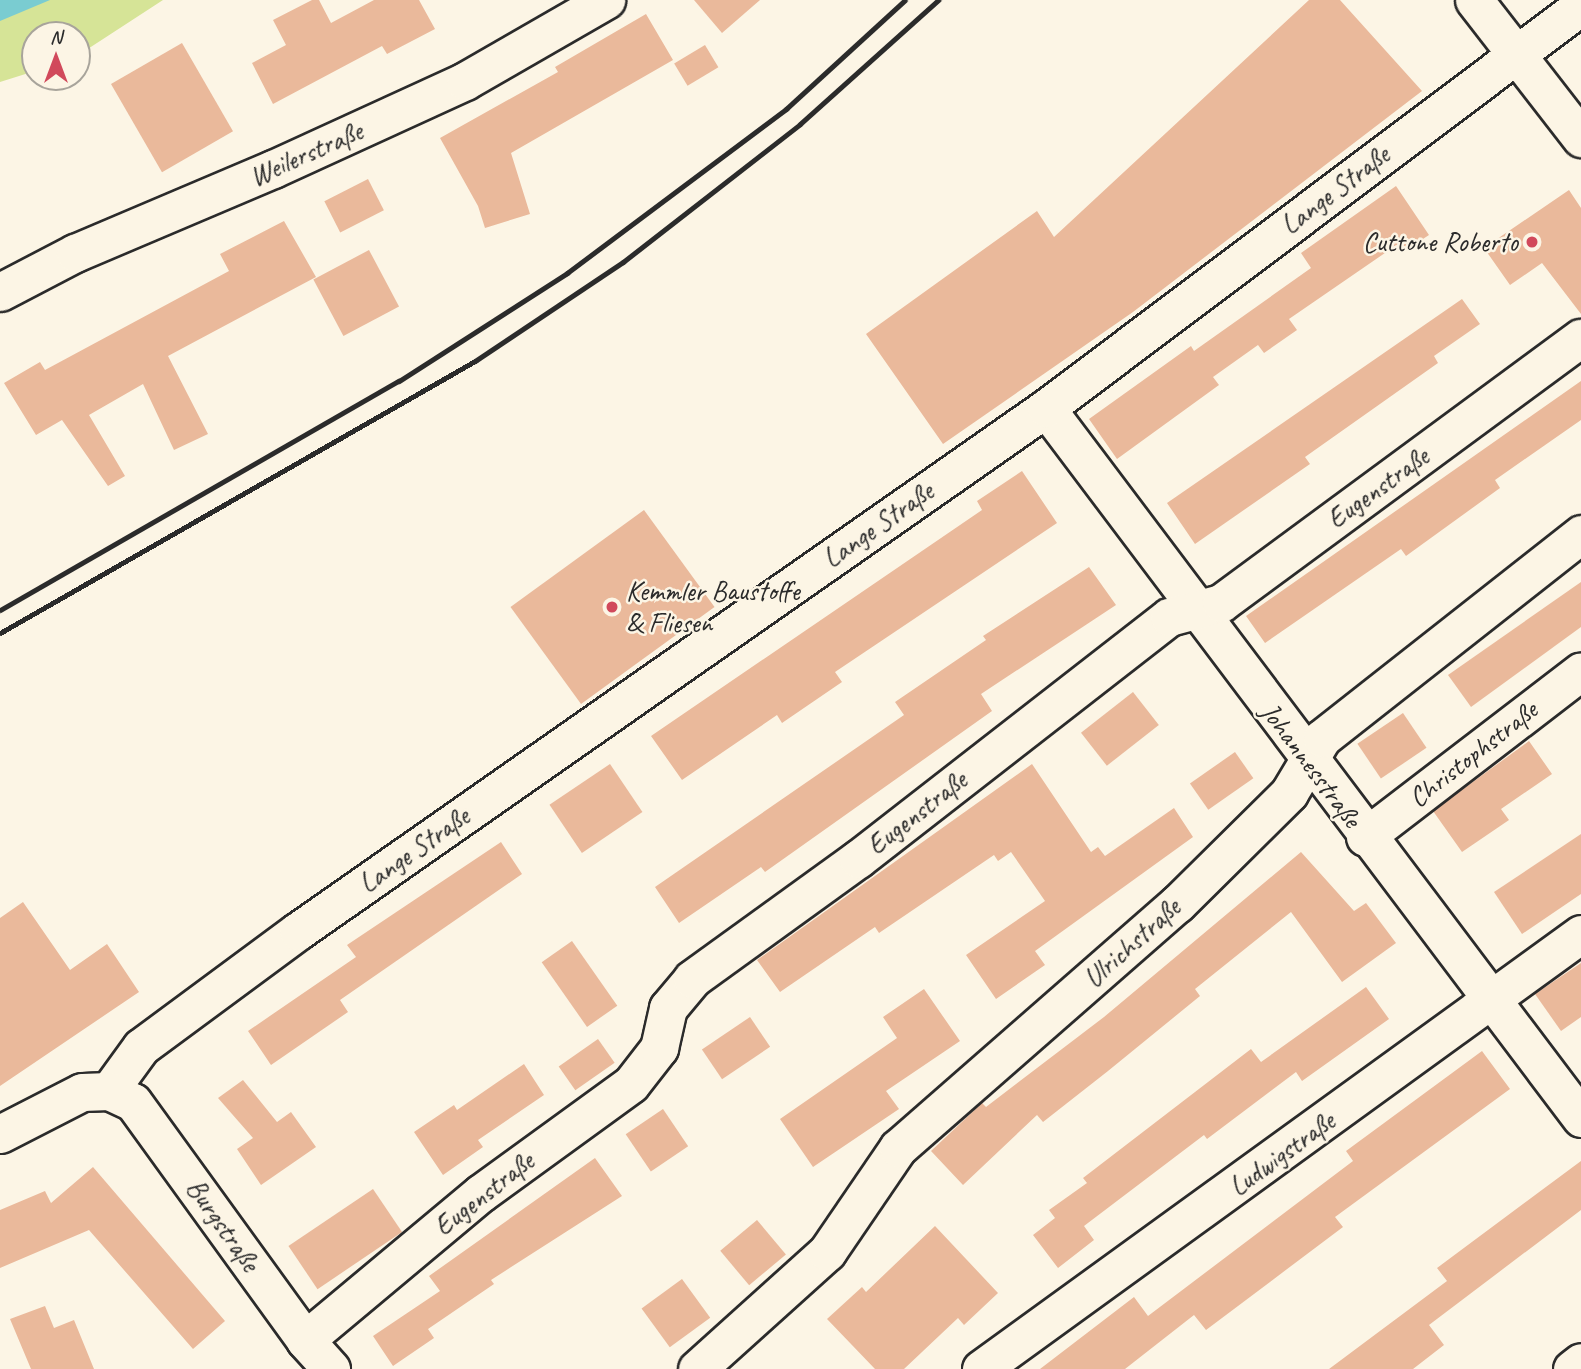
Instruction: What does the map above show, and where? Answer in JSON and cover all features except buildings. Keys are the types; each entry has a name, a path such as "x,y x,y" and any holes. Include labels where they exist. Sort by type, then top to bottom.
{"street":[{"name":"Weilerstraße","path":"0,292 75,253 274,169 465,81 606,0"},
{"path":"1474,0 1581,138"},
{"name":"Lange Straße","path":"108,1091 141,1047 298,931 1046,408 1581,6"},
{"name":"Eugenstraße","path":"305,1340 481,1193 631,1084 659,1048 668,1008 692,979 858,859 1169,617 1221,603 1581,338"},
{"name":"Johannesstraße","path":"1046,408 1365,837 1581,1118"},
{"name":"Ulrichstraße","path":"697,1369 827,1252 898,1148 1177,904 1289,793 1322,738 1581,534"},
{"name":"Christophstraße","path":"1365,837 1581,671"},
{"name":"Ludwigstraße","path":"981,1369 1491,1002 1581,934"},
{"path":"0,1134 82,1092 108,1091"},
{"name":"Burgstraße","path":"108,1091 133,1102 152,1125 305,1340 331,1369"},
{"path":"1573,1369 1581,1362"}],"green space":[{"path":"0,0 163,0 91,47 91,21 21,21 21,75 0,82"}],"water":[{"path":"0,0 50,0 0,21"}],"railway":[{"path":"0,610 399,381 567,273 786,109 905,0"},
{"path":"0,633 475,361 623,262 800,124 938,0"}],"place":[{"name":"Cuttone Roberto","path":"1532,242"},
{"name":"Kemmler Baustoffe & Fliesen","path":"612,607"}]}
